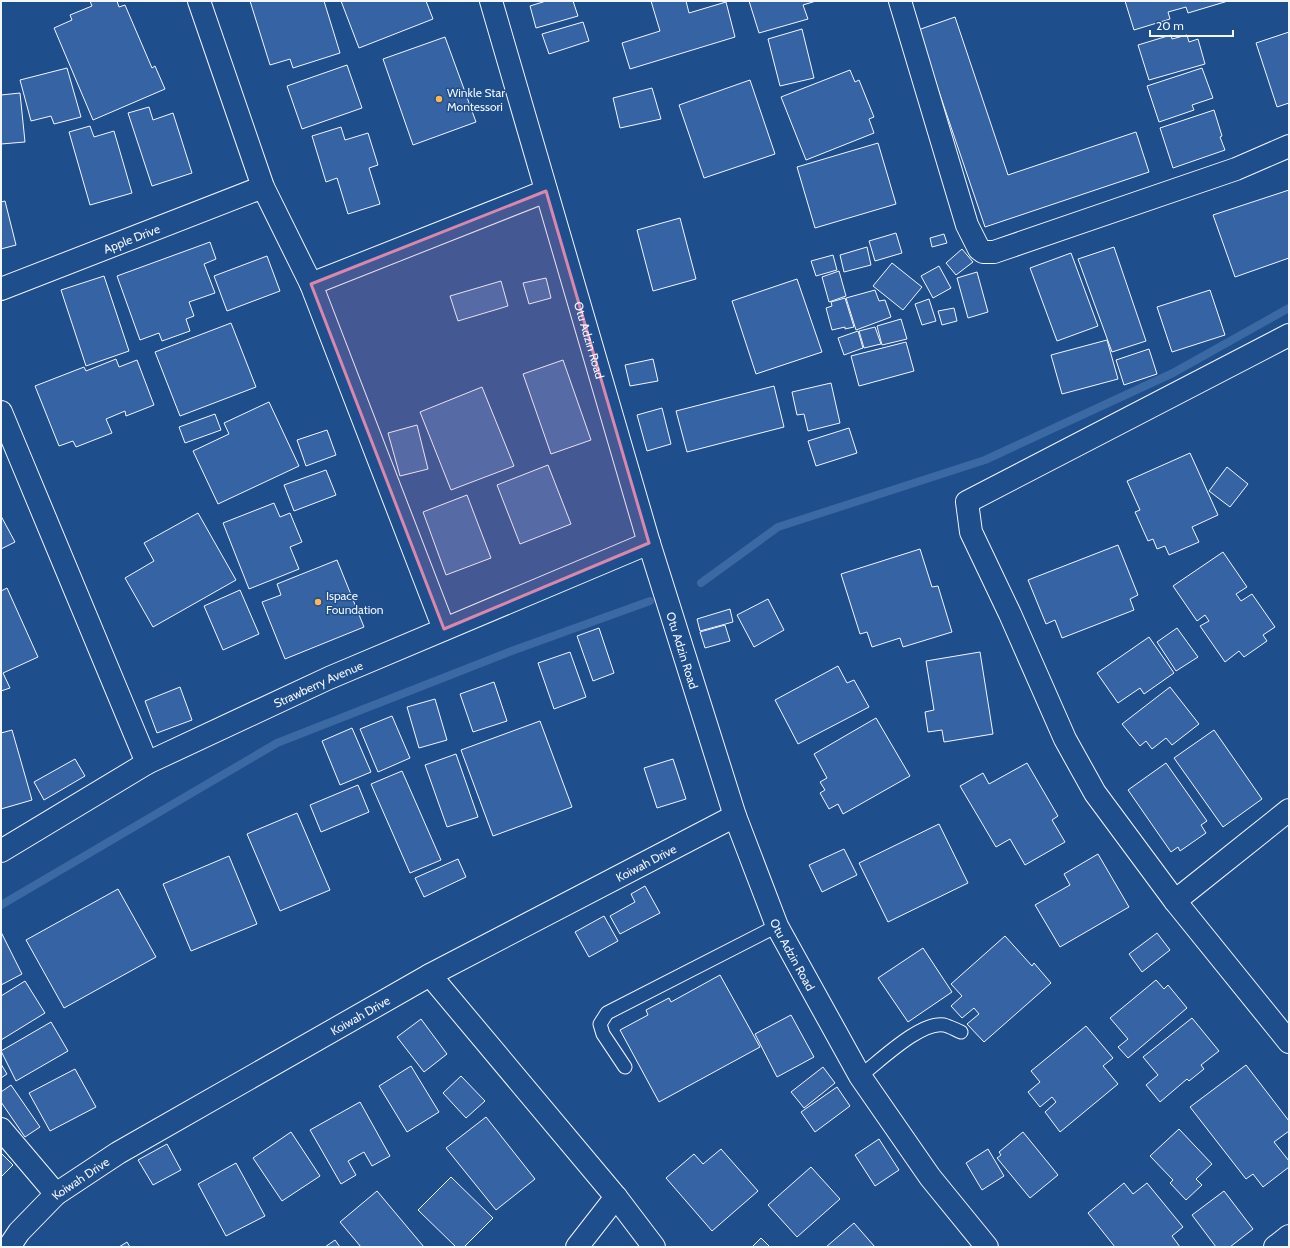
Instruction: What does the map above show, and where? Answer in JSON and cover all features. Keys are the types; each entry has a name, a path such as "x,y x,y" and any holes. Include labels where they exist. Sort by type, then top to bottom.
{"street":[{"path":"199,1 263,187 311,284 444,629"},
{"name":"Otu Adzin Road","path":"491,1 649,543 735,816 777,926 860,1076 930,1177 987,1247"},
{"path":"900,1 967,225 979,249 983,252 994,252 1236,169 1289,146"},
{"name":"Apple Drive","path":"1,289 263,187"},
{"path":"311,284 546,191"},
{"path":"1289,335 967,502 971,532 1010,614 1065,739 1096,793 1175,901 1289,1042"},
{"path":"1,412 147,763"},
{"name":"Strawberry Avenue","path":"1,851 147,763 329,678 649,543"},
{"path":"1175,901 1289,810"},
{"name":"Koiwah Drive","path":"9,1247 19,1232 56,1194 118,1153 430,975 735,816"},
{"path":"430,975 616,1197 654,1247"},
{"path":"1,1128 56,1194"},
{"path":"577,1247 616,1197"},
{"path":"1276,1247 1289,1236"}],"lane":[{"path":"625,1067 603,1034 600,1024 607,1014 777,926"},
{"path":"860,1076 913,1035 930,1026 944,1025 961,1032"}],"highlighted area":[{"path":"546,191 649,543 444,629 311,284"}],"building":[{"path":"90,1 117,1 119,7 125,5 152,68 155,66 165,89 93,120 54,28 72,20 70,15 92,6"},
{"path":"250,1 324,1 340,53 293,68 290,59 270,65"},
{"path":"341,1 426,1 433,19 359,48"},
{"path":"546,1 573,1 578,16 536,28 530,6"},
{"path":"651,1 686,1 689,13 726,2 735,37 630,69 622,43 660,31"},
{"path":"749,1 816,1 803,5 808,19 759,33"},
{"path":"1125,1 1228,1 1188,13 1186,7 1168,12 1170,19 1134,30"},
{"path":"955,17 1008,175 1136,132 1149,172 985,227 918,30"},
{"path":"583,22 589,41 549,54 542,34"},
{"path":"802,29 814,78 780,86 768,39"},
{"path":"1289,32 1289,103 1277,107 1256,43"},
{"path":"1171,35 1172,39 1187,35 1189,42 1198,39 1205,64 1149,80 1138,45"},
{"path":"445,37 476,122 413,145 383,59"},
{"path":"347,65 362,108 302,129 287,86"},
{"path":"67,68 81,117 54,124 51,116 31,121 20,80"},
{"path":"1202,68 1213,98 1192,105 1194,110 1159,122 1147,86"},
{"path":"850,70 855,82 859,80 874,117 869,119 874,133 806,160 781,97"},
{"path":"750,80 775,154 704,178 679,105"},
{"path":"652,88 661,119 620,128 613,98"},
{"path":"20,93 25,142 1,144 1,95"},
{"path":"149,107 153,120 173,113 192,173 152,186 128,113"},
{"path":"1214,110 1222,136 1220,137 1225,150 1173,168 1160,128"},
{"path":"90,126 94,137 114,131 132,193 90,205 69,132"},
{"path":"341,127 345,140 368,133 378,165 369,168 380,204 348,214 337,178 326,182 312,136"},
{"path":"878,143 896,204 815,228 797,167"},
{"path":"1289,190 1289,258 1235,277 1213,215"},
{"path":"5,201 16,245 1,249 1,202"},
{"path":"680,218 696,279 653,291 637,230"},
{"path":"896,233 902,253 875,261 869,241"},
{"path":"944,234 947,243 932,247 930,238"},
{"path":"210,242 216,259 204,264 215,293 189,302 194,316 186,319 190,331 162,341 159,333 140,340 117,276"},
{"path":"867,247 871,265 844,272 840,255"},
{"path":"1114,247 1146,341 1112,352 1078,259"},
{"path":"962,249 973,262 956,275 946,263"},
{"path":"1071,253 1098,326 1057,341 1030,268"},
{"path":"833,255 837,270 816,276 811,261"},
{"path":"267,256 280,291 227,311 214,276"},
{"path":"892,263 922,287 903,310 873,286"},
{"path":"939,266 951,288 933,298 921,276"},
{"path":"839,271 846,296 829,302 822,277"},
{"path":"977,272 988,312 968,318 957,278"},
{"path":"104,276 129,351 86,366 61,290"},
{"path":"546,278 551,298 529,304 523,283"},
{"path":"797,279 822,352 756,374 732,301"},
{"path":"501,281 508,306 458,321 450,296"},
{"path":"875,290 879,301 885,300 891,317 856,330 846,298"},
{"path":"1210,290 1225,335 1172,352 1157,307"},
{"path":"845,298 854,327 845,329 845,327 832,330 826,308 832,306 831,302"},
{"path":"929,299 936,321 922,325 915,304"},
{"path":"954,308 957,321 942,325 938,311"},
{"path":"901,319 907,339 882,345 877,326"},
{"path":"231,323 256,387 180,416 155,352"},
{"path":"875,327 881,344 864,348 859,331"},
{"path":"858,331 863,348 844,355 838,338"},
{"path":"1107,340 1118,379 1062,394 1051,355"},
{"path":"906,342 914,371 859,386 851,356"},
{"path":"1149,349 1157,374 1124,385 1116,360"},
{"path":"116,359 119,367 137,360 154,405 126,416 125,411 106,419 112,433 76,447 73,441 59,446 35,386 84,367 86,371"},
{"path":"653,359 658,381 630,386 625,365"},
{"path":"563,360 591,440 551,454 523,374"},
{"path":"831,383 840,423 808,431 804,414 797,415 792,392"},
{"path":"774,386 784,427 687,452 676,411"},
{"path":"482,387 514,466 451,490 420,412"},
{"path":"269,402 299,466 218,504 193,451 229,434 224,423"},
{"path":"662,408 671,444 647,451 637,415"},
{"path":"215,414 221,430 185,443 179,427"},
{"path":"417,425 428,469 400,476 388,433"},
{"path":"849,428 857,453 816,466 808,441"},
{"path":"327,430 336,455 306,466 297,440"},
{"path":"1190,453 1218,515 1192,527 1199,542 1169,555 1165,546 1157,549 1153,539 1148,541 1135,512 1140,510 1127,481"},
{"path":"548,465 571,524 520,544 497,485"},
{"path":"1227,467 1248,484 1230,507 1209,491"},
{"path":"326,470 336,495 294,511 284,485"},
{"path":"467,495 491,558 446,575 423,512"},
{"path":"274,503 280,517 290,513 302,542 290,547 299,569 249,589 223,523"},
{"path":"198,513 236,580 153,627 125,578 154,561 144,543"},
{"path":"1,516 15,542 1,549"},
{"path":"1118,545 1138,595 1130,599 1134,610 1062,638 1055,620 1046,624 1028,580"},
{"path":"920,549 932,587 938,586 952,632 903,647 900,638 872,647 867,632 860,634 841,574"},
{"path":"1223,552 1247,587 1236,594 1241,601 1252,594 1275,627 1263,635 1267,641 1244,657 1239,651 1225,662 1200,626 1209,621 1205,615 1197,621 1173,586"},
{"path":"337,560 364,627 285,659 262,602 281,595 277,584"},
{"path":"7,588 38,657 3,673 10,688 1,691 1,591"},
{"path":"240,590 259,634 223,650 204,606"},
{"path":"768,599 784,630 754,647 737,615"},
{"path":"730,609 733,622 700,631 697,619"},
{"path":"725,625 730,641 705,648 700,632"},
{"path":"599,628 614,673 593,681 577,636"},
{"path":"1177,628 1198,657 1176,671 1157,642"},
{"path":"1149,637 1174,673 1144,694 1140,688 1118,703 1097,673"},
{"path":"570,652 586,697 554,709 538,663"},
{"path":"980,652 993,734 944,742 942,730 928,732 925,712 934,710 926,661"},
{"path":"838,666 847,683 854,680 869,707 798,744 775,700"},
{"path":"494,682 507,721 473,732 460,694"},
{"path":"180,687 192,720 157,733 145,701"},
{"path":"1170,687 1199,724 1172,745 1166,738 1152,749 1146,741 1140,746 1122,724"},
{"path":"435,699 447,740 419,748 407,707"},
{"path":"392,716 410,758 378,772 360,729"},
{"path":"876,718 910,776 843,814 838,804 829,809 820,793 825,790 820,782 827,778 814,754"},
{"path":"540,721 572,807 493,836 461,750"},
{"path":"352,728 371,772 340,785 322,741"},
{"path":"12,730 32,800 1,809 1,733"},
{"path":"1214,730 1262,799 1223,827 1174,758"},
{"path":"456,754 478,817 447,827 425,765"},
{"path":"75,759 85,776 44,800 34,782"},
{"path":"673,759 686,799 657,808 644,768"},
{"path":"1027,763 1058,816 1052,820 1065,842 1025,865 1010,839 996,847 960,786 983,773 989,784"},
{"path":"1166,763 1207,821 1201,825 1206,833 1180,851 1178,847 1171,852 1128,790"},
{"path":"402,771 441,860 410,873 371,784"},
{"path":"358,785 369,812 321,832 310,805"},
{"path":"297,813 330,890 280,911 247,834"},
{"path":"939,824 968,883 888,922 859,863"},
{"path":"844,849 857,875 822,892 809,865"},
{"path":"1098,854 1129,907 1060,947 1035,905 1070,885 1064,874"},
{"path":"229,856 257,924 191,951 163,884"},
{"path":"458,859 466,877 424,897 415,878"},
{"path":"645,886 660,913 620,934 610,916 635,902 631,894"},
{"path":"118,889 156,957 64,1008 26,940"},
{"path":"604,916 618,941 589,957 575,932"},
{"path":"1,932 22,974 1,985"},
{"path":"1157,933 1170,950 1142,972 1129,954"},
{"path":"1005,936 1032,966 1034,963 1051,983 984,1042 967,1024 979,1014 974,1008 962,1018 951,1006 962,996 951,984"},
{"path":"923,948 952,992 908,1022 878,978"},
{"path":"720,975 760,1047 659,1102 620,1030 648,1015 646,1010 669,998 671,1002"},
{"path":"1156,980 1164,989 1168,985 1187,1008 1128,1058 1118,1047 1128,1039 1110,1018"},
{"path":"25,981 45,1013 1,1040 1,996"},
{"path":"791,1015 814,1057 777,1077 755,1034"},
{"path":"1192,1018 1219,1051 1201,1065 1204,1069 1189,1081 1187,1079 1160,1102 1146,1085 1158,1075 1143,1057"},
{"path":"421,1019 447,1054 424,1072 397,1037"},
{"path":"51,1022 68,1051 16,1081 1,1051"},
{"path":"1086,1026 1113,1058 1103,1066 1118,1084 1060,1132 1045,1112 1056,1102 1052,1097 1040,1107 1028,1092 1040,1082 1031,1071"},
{"path":"1,1064 7,1074 1,1078"},
{"path":"1246,1065 1289,1121 1289,1131 1274,1142 1289,1161 1289,1167 1263,1187 1253,1174 1246,1179 1190,1107"},
{"path":"411,1066 439,1112 407,1132 379,1086"},
{"path":"823,1067 835,1083 804,1108 791,1092"},
{"path":"75,1069 96,1107 50,1131 29,1093"},
{"path":"461,1076 485,1101 466,1118 443,1093"},
{"path":"11,1085 40,1127 25,1137 1,1102 1,1092"},
{"path":"837,1087 850,1106 815,1132 801,1112"},
{"path":"360,1102 390,1156 372,1166 364,1152 348,1161 356,1175 341,1184 310,1130"},
{"path":"486,1117 535,1179 496,1210 446,1148"},
{"path":"1179,1129 1212,1164 1196,1179 1202,1185 1186,1200 1170,1183 1173,1180 1150,1156"},
{"path":"291,1132 320,1176 282,1201 253,1158"},
{"path":"1023,1132 1058,1175 1030,1198 997,1158 1001,1155 999,1152"},
{"path":"879,1139 899,1170 875,1186 855,1155"},
{"path":"167,1144 181,1170 153,1185 138,1160"},
{"path":"721,1149 758,1191 712,1231 666,1178 694,1154 703,1164"},
{"path":"988,1149 1004,1176 982,1190 966,1163"},
{"path":"1,1153 13,1165 1,1177"},
{"path":"236,1163 265,1216 226,1236 198,1184"},
{"path":"811,1167 840,1199 797,1237 768,1205"},
{"path":"451,1177 493,1218 464,1247 456,1247 418,1210"},
{"path":"1124,1183 1133,1194 1147,1183 1183,1227 1172,1236 1180,1247 1115,1247 1088,1213"},
{"path":"377,1191 424,1247 361,1247 340,1222"},
{"path":"1224,1191 1253,1229 1230,1247 1216,1247 1192,1215"},
{"path":"854,1223 875,1247 826,1247"},
{"path":"761,1238 770,1247 752,1247"},
{"path":"335,1240 340,1247 325,1247"},
{"path":"127,1242 130,1247 119,1247"}],"waterway":[{"path":"701,583 778,527 985,460 1173,373 1289,308"},
{"path":"1,905 277,743 509,652 650,601"}],"place":[{"name":"Winkle Star Montessori","path":"439,99"},
{"name":"Ispace Foundation","path":"318,602"}]}
